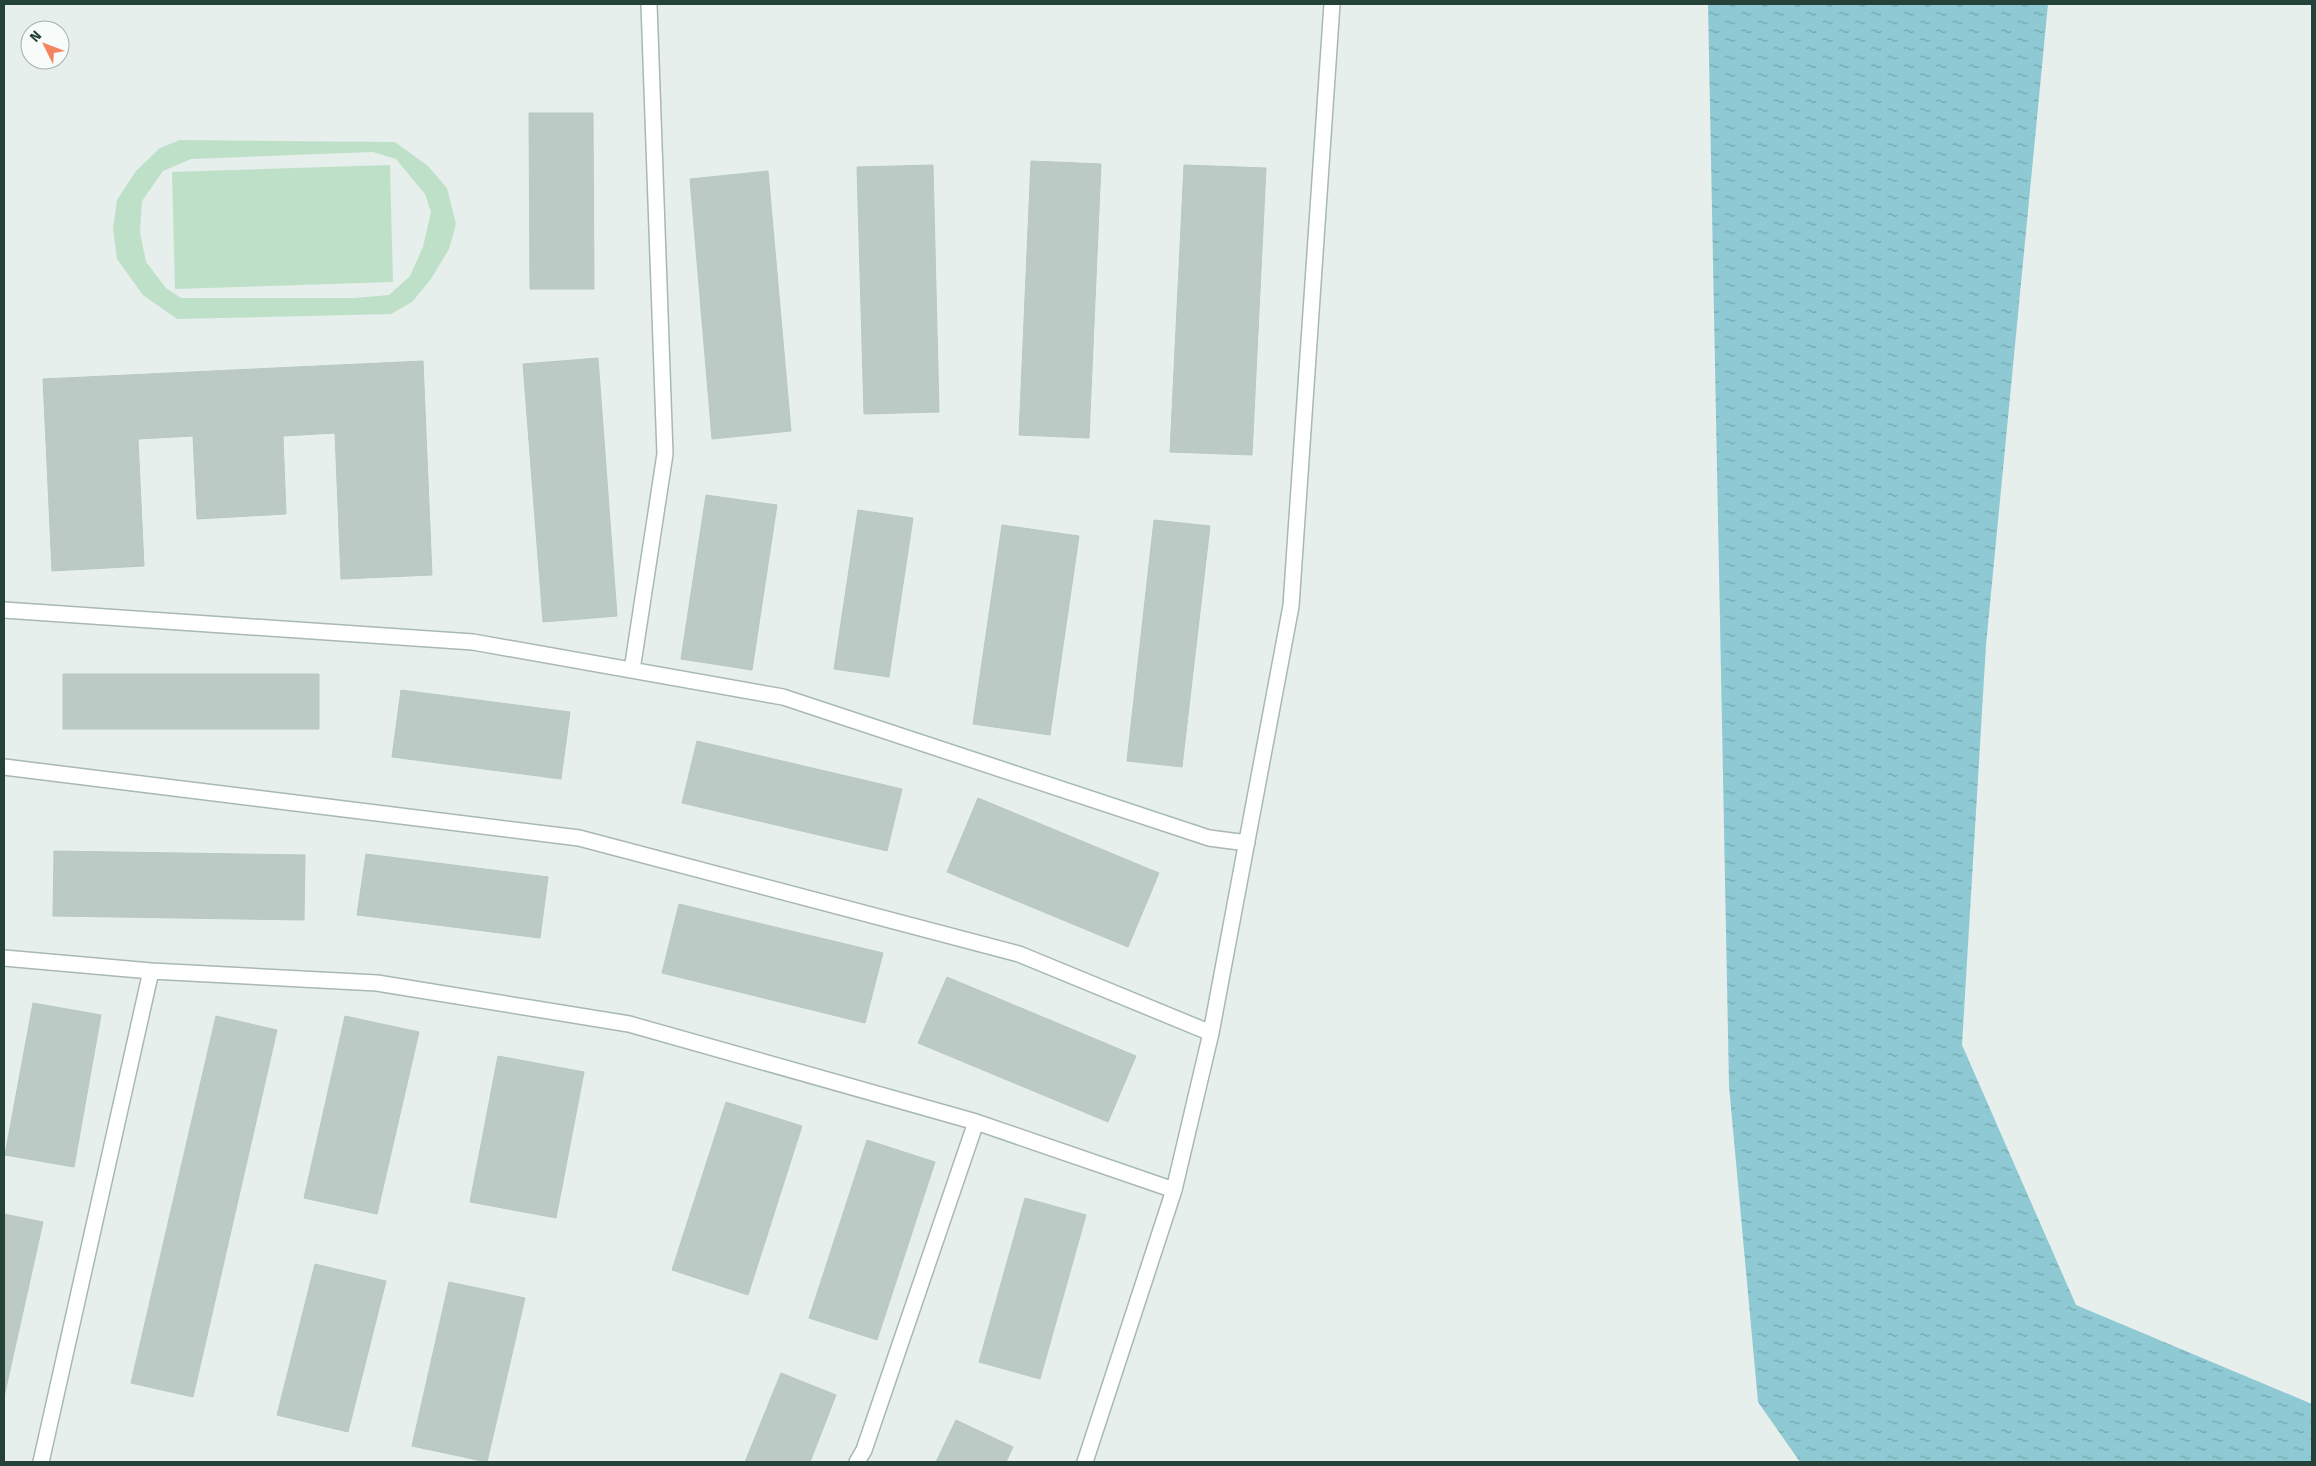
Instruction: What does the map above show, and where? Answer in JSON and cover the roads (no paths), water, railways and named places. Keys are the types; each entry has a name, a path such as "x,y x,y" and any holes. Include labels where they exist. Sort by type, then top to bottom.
{"street":[{"path":"632,670 666,454 649,4"},
{"path":"1085,1462 1174,1190 1211,1033 1292,606 1332,4"},
{"path":"4,610 473,642 783,697 1209,838 1247,843"},
{"path":"4,767 579,838 1018,954 1211,1033"},
{"path":"4,958 151,971 377,983 629,1024 976,1122 1174,1190"},
{"path":"41,1462 151,971"},
{"path":"857,1462 864,1450 976,1122"}],"water":[{"path":"1708,4 2048,4 1986,645 1962,1045 2076,1305 2312,1404 2312,1462 1800,1462 1758,1402 1729,1086"}]}
